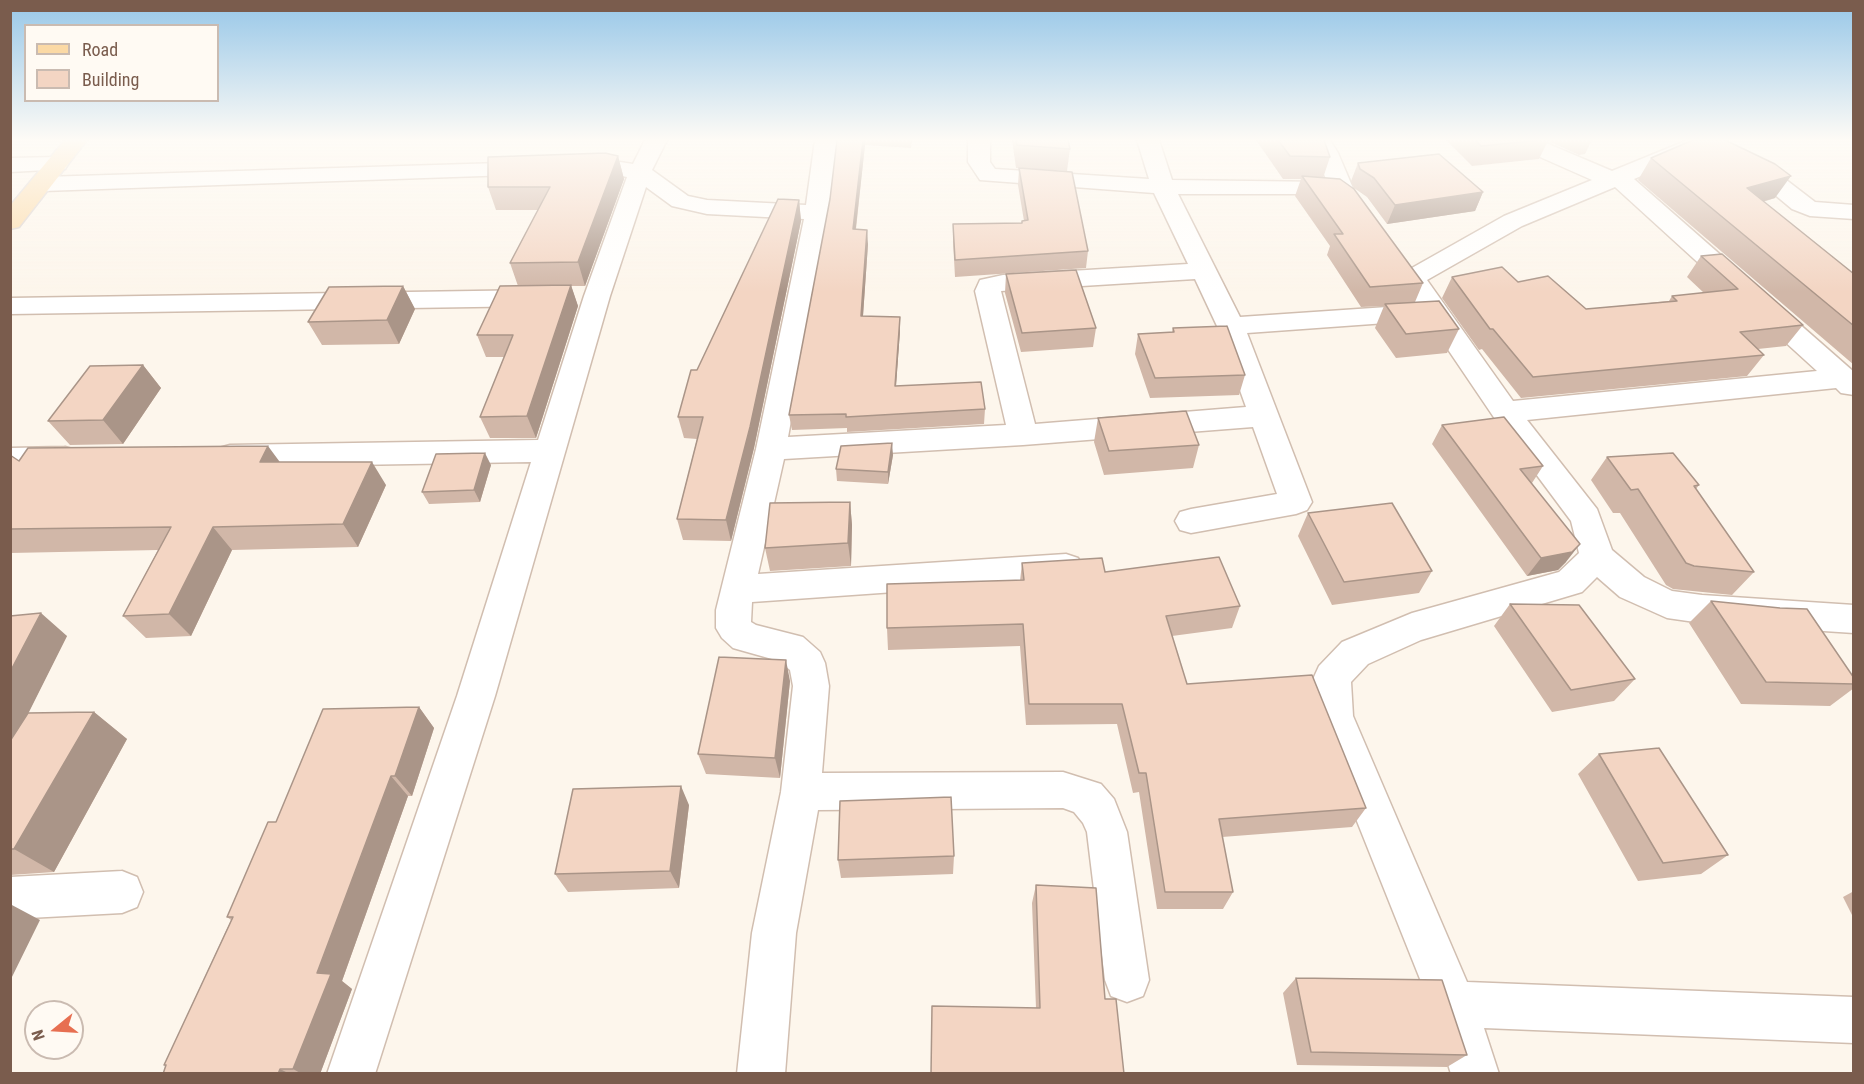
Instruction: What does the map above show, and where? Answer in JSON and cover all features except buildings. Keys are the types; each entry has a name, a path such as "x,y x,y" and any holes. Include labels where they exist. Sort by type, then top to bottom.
{"main road":[{"path":"10,222 37,191"}],"street":[{"path":"351,1074 476,696 550,451 578,297 631,191"},
{"path":"666,191 680,201 707,207 818,213"},
{"path":"761,1074 774,933 801,792 812,686 807,663 790,648 746,638 734,628 733,610 771,449 818,213 820,191"},
{"path":"1165,191 1231,326 1296,502 1191,522"},
{"path":"1335,191 1342,192 1357,203 1364,213"},
{"path":"1587,191 1405,269 1505,412 1586,518 1597,557 1632,587 1667,604 1702,609 1854,619"},
{"path":"1628,191 1847,383"},
{"path":"1784,191 1810,209 1854,212"},
{"path":"1023,435 988,291 989,286 1004,283 1204,271"},
{"path":"10,306 578,297"},
{"path":"1231,326 1436,313"},
{"path":"1505,412 1847,383"},
{"path":"771,449 1023,435 1266,416"},
{"path":"202,457 550,451"},
{"path":"10,459 94,458"},
{"path":"1475,1074 1453,1004 1334,716 1332,677 1355,653 1412,628 1570,582 1597,557"},
{"path":"738,589 1074,567"},
{"path":"801,792 1064,790 1087,797 1100,812 1107,832 1127,980"},
{"path":"10,898 122,892"},
{"path":"1453,1004 1854,1020"}]}
